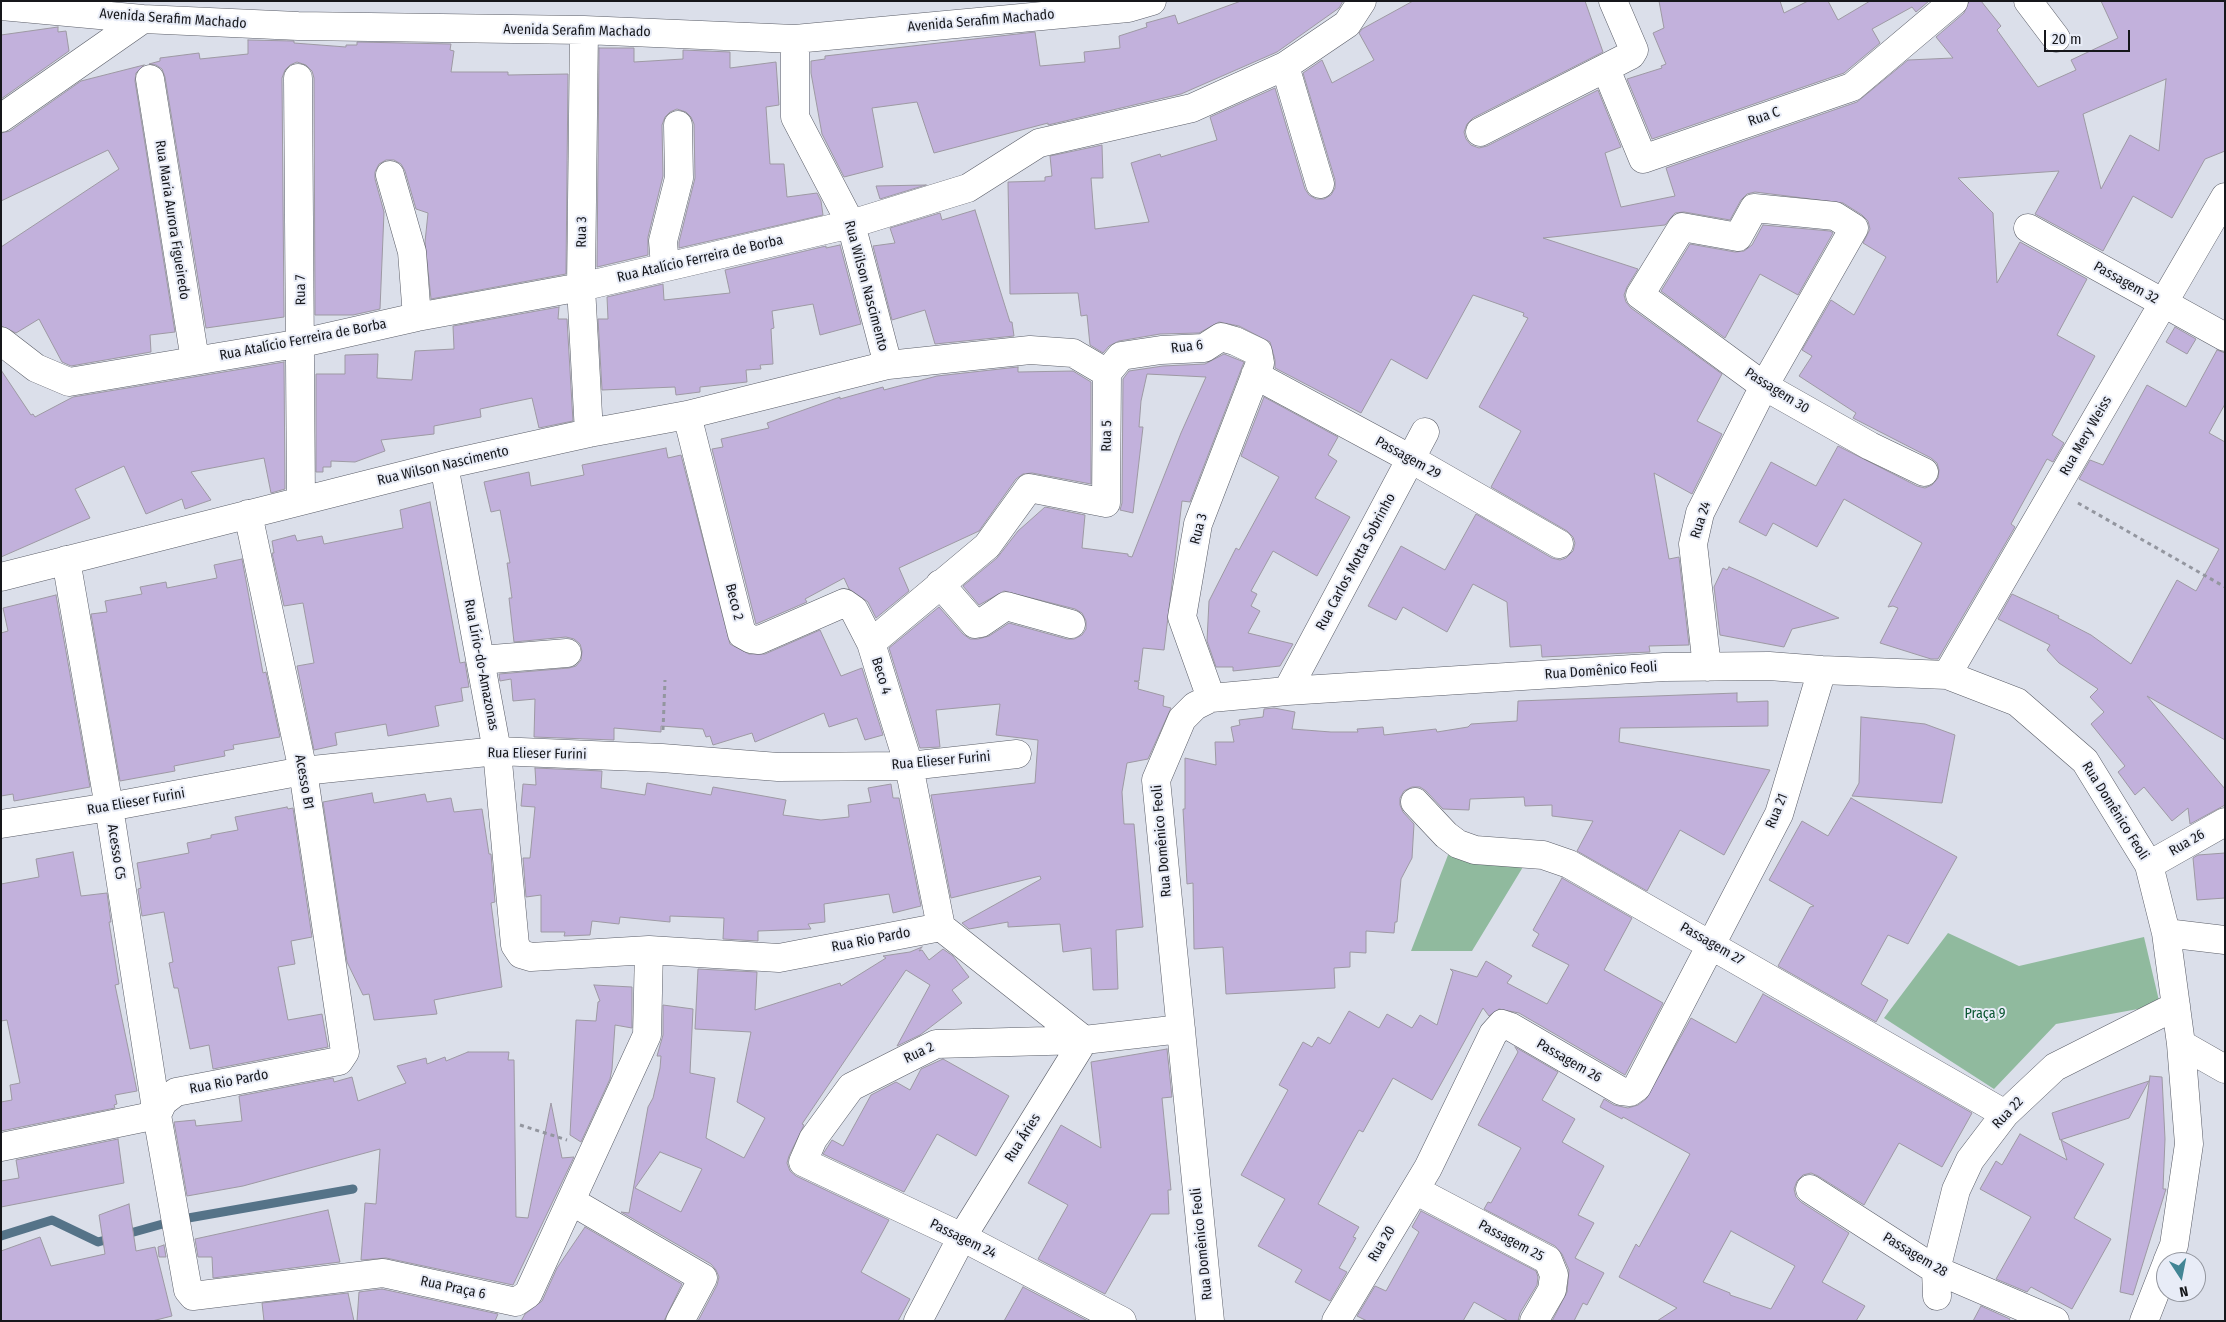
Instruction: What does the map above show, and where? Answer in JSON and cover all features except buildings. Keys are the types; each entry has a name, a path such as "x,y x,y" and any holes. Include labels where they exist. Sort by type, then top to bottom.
{"street":[{"name":"Avenida Serafim Machado","path":"1,6 143,19 298,26 584,30 795,39 1128,8 1152,1"},
{"name":"Rua Atalício Ferreira de Borba","path":"1,341 36,368 69,382 302,343 417,317 581,287 851,224 968,188 1039,143 1192,108 1285,66 1347,24 1362,1"},
{"path":"1480,132 1632,55 1634,50 1613,1"},
{"name":"Rua C","path":"1606,69 1643,159 1852,87 1954,1"},
{"path":"2028,1 2056,38"},
{"path":"1,118 143,19"},
{"name":"Rua 3","path":"584,30 581,287 589,433"},
{"name":"Rua Wilson Nascimento","path":"795,39 795,117 851,224 888,365"},
{"path":"1285,66 1320,184"},
{"name":"Rua 7","path":"298,78 302,343 301,501"},
{"name":"Rua Maria Aurora Figueiredo","path":"150,79 195,360"},
{"path":"665,267 663,241 679,178 678,125"},
{"path":"390,175 412,252 417,317"},
{"name":"Rua Mery Weiss","path":"1947,674 2225,197"},
{"name":"Rua 24","path":"1640,295 1682,227 1738,237 1754,208 1835,216 1854,228 1764,386 1700,513 1693,544 1706,666"},
{"name":"Passagem 32","path":"2028,228 2225,337"},
{"name":"Passagem 30","path":"1640,295 1764,386 1870,446 1924,472"},
{"name":"Rua 6","path":"1107,373 1121,356 1161,350 1204,348 1221,337 1235,340 1258,352 1258,369"},
{"name":"Rua Wilson Nascimento","path":"1,577 444,465 589,433 687,415 888,365 1030,350 1074,353 1107,373"},
{"name":"Rua 3","path":"1212,698 1182,616 1198,524 1258,369"},
{"name":"Passagem 29","path":"1258,369 1559,544"},
{"name":"Rua 5","path":"1029,488 1106,503 1107,373"},
{"name":"Beco 2","path":"687,415 742,634 751,639 759,640 844,603 854,610 871,643"},
{"name":"Rua Carlos Motta Sobrinho","path":"1287,691 1424,432"},
{"name":"Rua Lírio-do-Amazonas","path":"444,465 497,751 515,946 521,954"},
{"name":"Beco 4","path":"941,927 909,766 871,643 987,546 1029,488"},
{"name":"Acesso B1","path":"248,514 303,771 345,1052"},
{"name":"Acesso C5","path":"66,560 109,807 157,1115"},
{"path":"940,584 975,624 981,623 1006,606 1071,624"},
{"path":"480,660 567,652"},
{"name":"Rua Domênico Feoli","path":"1210,1321 1156,780 1182,719 1195,706 1212,698 1287,691 1664,667 1769,666 1822,670 1947,674 2017,702 2085,760 2149,865 2166,933 2181,1044 2189,1144 2172,1252"},
{"name":"Rua 21","path":"1711,944 1779,814 1822,670"},
{"name":"Rua Elieser Furini","path":"1,824 109,807 303,771 497,751 662,758 778,767 909,766 1017,754"},
{"name":"Passagem 27","path":"1415,802 1446,835 1458,844 1475,850 1543,855 1569,864 2005,1114"},
{"name":"Rua 26","path":"2149,865 2225,822"},
{"path":"941,927 1084,1040 1181,1029"},
{"name":"Rua Rio Pardo","path":"521,954 531,957 650,950 779,958 941,927"},
{"path":"2166,933 2225,940"},
{"name":"Passagem 26","path":"1421,1179 1493,1034 1502,1024 1511,1027 1621,1091 1630,1092 1637,1087 1711,944"},
{"name":"Rua Praça 6","path":"157,1115 188,1290 193,1296 383,1273 516,1302 528,1294 647,1035 650,950"},
{"name":"Rua 22","path":"1937,1283 1956,1190 1970,1160 2005,1114 2055,1067 2176,1006"},
{"name":"Rua 2","path":"803,1162 812,1139 851,1087 936,1044 1084,1040"},
{"name":"Rua Áries","path":"918,1321 962,1237 1084,1040"},
{"path":"2181,1044 2225,1069"},
{"name":"Rua Rio Pardo","path":"157,1115 163,1102 176,1092 339,1061 345,1052"},
{"path":"1,1147 157,1115"},
{"name":"Passagem 24","path":"803,1162 962,1237 1122,1320"},
{"name":"Rua 20","path":"1336,1321 1421,1179"},
{"name":"Passagem 25","path":"1421,1179 1548,1260 1554,1275 1552,1290 1534,1321"},
{"name":"Passagem 28","path":"1810,1189 1937,1283 2055,1321"},
{"path":"571,1201 704,1278 680,1321"},
{"name":"Rua Domênico Feoli","path":"2144,1321 2156,1291"}],"path":[{"path":"2055,490 2225,588"},
{"path":"662,758 665,680"},
{"path":"520,1125 596,1148"}],"green space":[{"path":"1448,855 1526,862 1472,951 1411,951"},
{"name":"Praça 9","path":"1948,933 2019,966 2144,937 2160,1005 2056,1024 1994,1089 1884,1018"}],"waterway":[{"path":"1,1236 52,1220 98,1242 177,1220 353,1189"}]}
